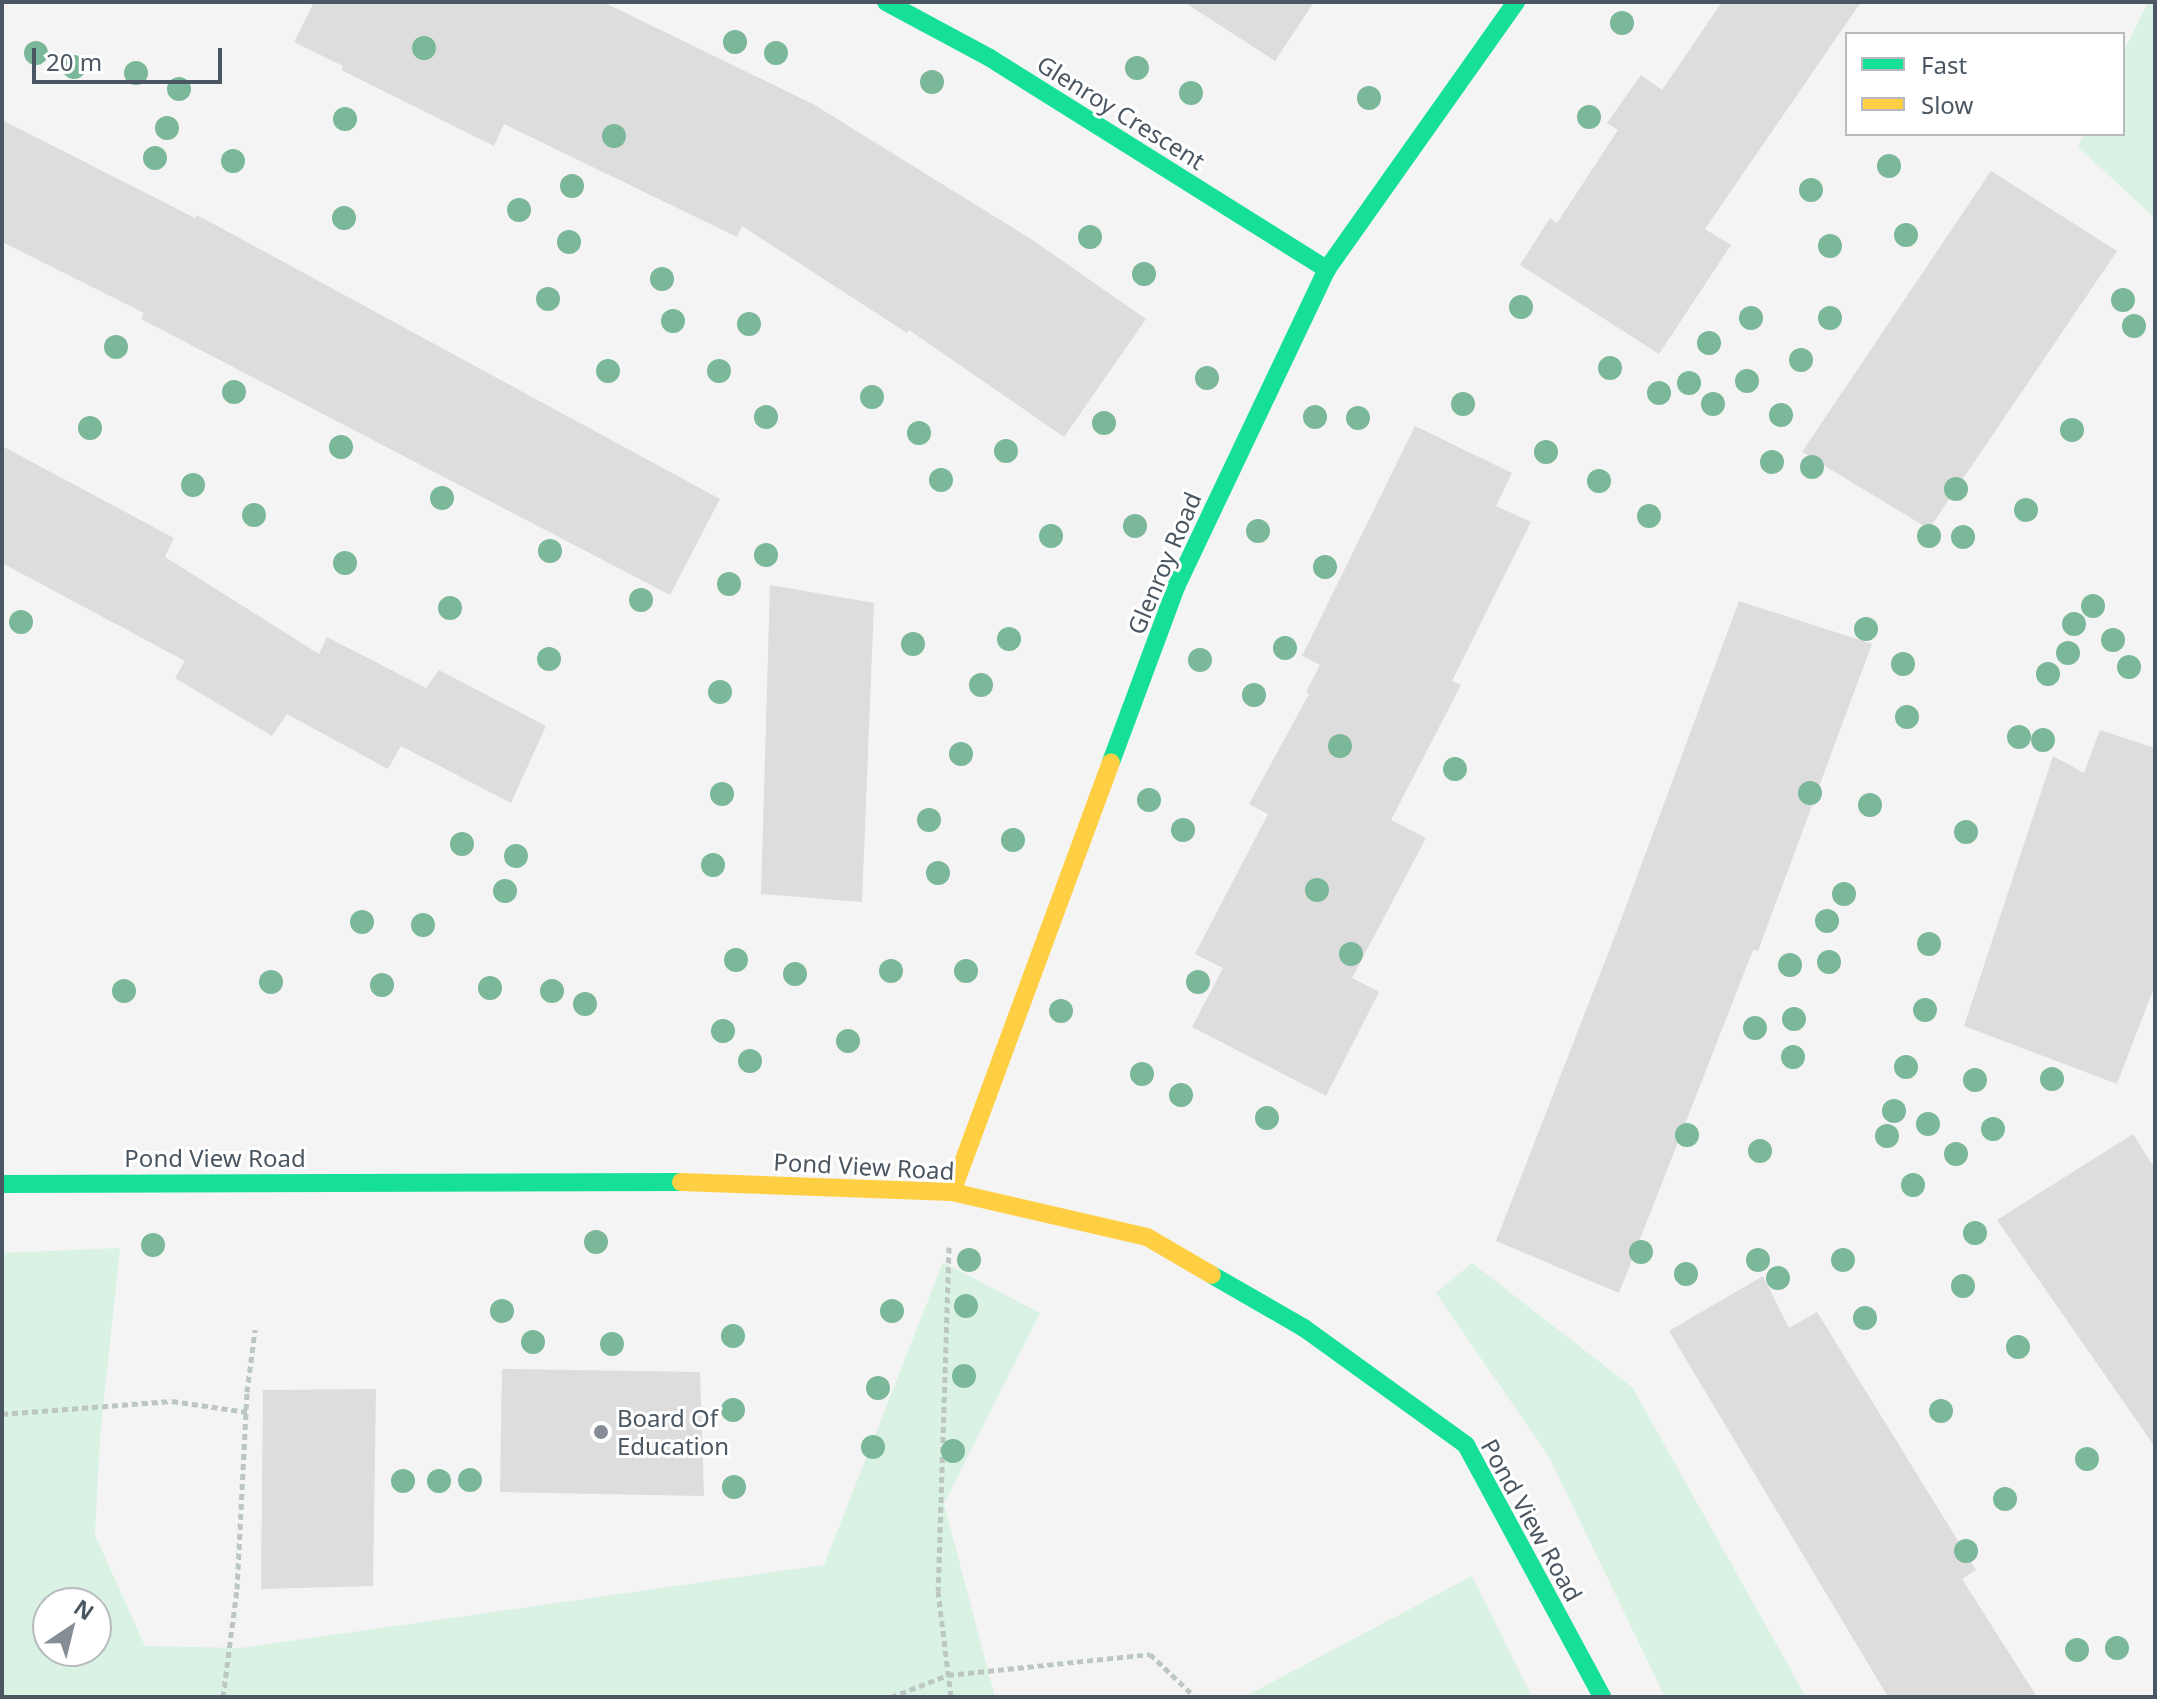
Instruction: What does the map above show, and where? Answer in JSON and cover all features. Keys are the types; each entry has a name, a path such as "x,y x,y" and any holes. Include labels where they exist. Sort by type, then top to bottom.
{"street":[{"name":"Glenroy Crescent","path":"886,2 990,58 1327,269"},
{"name":"Glenroy Road","path":"952,1192 1176,587 1327,269 1516,2"},
{"name":"Pond View Road","path":"2,1184 645,1181 952,1192 1147,1237 1304,1328 1466,1445 1602,1697"}],"path":[{"path":"951,1697 938,1591 952,1192"},
{"path":"223,1697 237,1589 255,1330"},
{"path":"2,1414 172,1401 247,1412"},
{"path":"891,1697 948,1675 1150,1654 1195,1697"}],"green space":[{"path":"2148,2 2155,2 2155,218 2078,147 2083,136 2125,136 2125,49"},
{"path":"120,1248 100,1437 95,1535 145,1646 240,1648 824,1565 943,1262 1040,1313 944,1504 995,1697 2,1697 2,1253"},
{"path":"1472,1263 1632,1387 1806,1697 1665,1697 1549,1457 1436,1293"},
{"path":"1472,1576 1532,1697 1244,1697"}],"building":[{"path":"314,2 603,2 813,104 1031,239 1146,319 1064,437 909,330 907,333 742,226 737,237 504,124 494,146 341,70 343,66 294,42"},
{"path":"1184,2 1314,2 1275,61"},
{"path":"1722,2 1861,2 1705,229 1731,245 1659,354 1520,265 1550,218 1557,223 1618,130 1607,123 1641,75 1662,90"},
{"path":"2,120 195,218 197,215 720,499 670,595 141,319 144,313 2,242"},
{"path":"1991,171 2117,251 1929,529 1802,452"},
{"path":"1415,426 1512,473 1496,506 1531,522 1452,681 1461,685 1391,820 1426,838 1352,978 1379,992 1326,1096 1192,1027 1223,968 1195,954 1268,814 1249,804 1309,694 1306,692 1320,665 1302,656"},
{"path":"2,446 174,538 165,557 319,654 327,637 426,688 439,670 546,726 511,803 401,746 388,769 287,714 272,736 175,678 185,661 2,563"},
{"path":"770,585 874,603 862,902 761,894"},
{"path":"1739,601 1872,644 1758,951 1753,950 1619,1293 1496,1241 1618,928"},
{"path":"2100,730 2155,748 2155,985 2117,1084 1964,1026 2053,756 2084,773"},
{"path":"2133,1134 2155,1169 2155,1447 1997,1220"},
{"path":"1763,1276 1789,1328 1817,1312 1976,1570 1962,1579 2037,1697 1888,1697 1669,1331"},
{"name":"Board Of Education","path":"502,1369 700,1372 704,1496 500,1492"},
{"path":"376,1389 373,1586 261,1589 263,1390"}],"traffic: fast":[{"path":"886,2 990,58 1327,269"},
{"path":"1111,762 1176,587 1327,269 1516,2"},
{"path":"2,1184 681,1182"},
{"path":"1212,1275 1304,1328 1466,1445 1602,1697"}],"traffic: slow":[{"path":"952,1192 1111,762"},
{"path":"681,1182 952,1192 1147,1237 1212,1275"}],"place":[{"name":"Board Of Education","path":"601,1432"}]}
